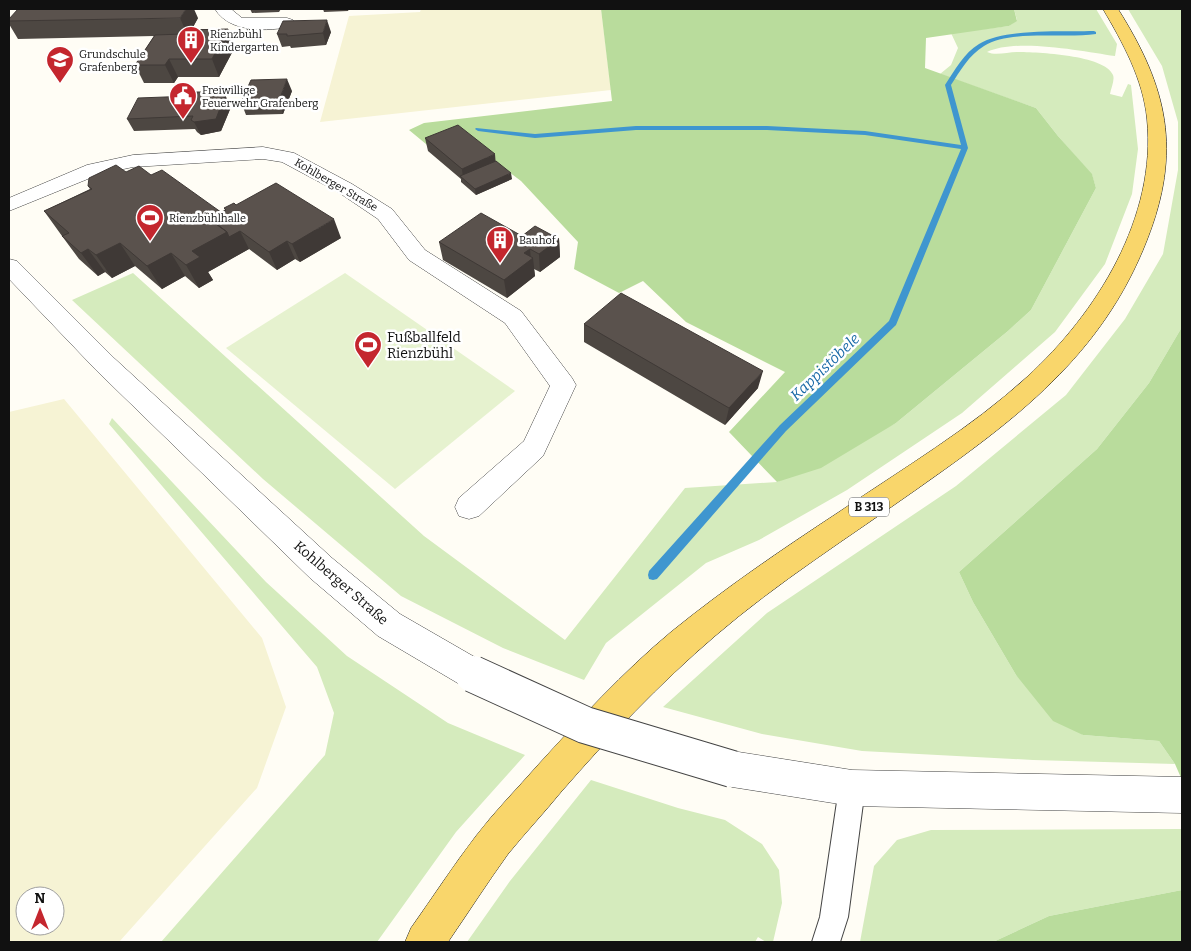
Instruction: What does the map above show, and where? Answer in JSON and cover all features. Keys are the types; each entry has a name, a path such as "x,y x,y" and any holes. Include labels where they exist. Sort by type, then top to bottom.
{"main road":[{"name":"B 313","path":"425,942 497,839 599,723 680,646 777,569 984,427 1049,371 1091,321 1123,271 1144,220 1157,167 1156,120 1149,87 1133,45 1111,9"}],"street":[{"path":"222,9 238,22 256,24 287,23"},
{"name":"Kohlberger Straße","path":"9,205 94,169 133,161 263,153 287,157 345,188 385,214 417,255 513,317 563,385 534,448 469,507"},
{"name":"Kohlberger Straße","path":"9,266 105,364 320,568 390,626 472,674 586,725 732,769 852,788 1182,795"}],"lane":[{"path":"826,942 834,917 852,788"}],"shaded area":[{"path":"421,9 601,9 611,90 320,122 349,16 420,12"},
{"path":"64,399 262,638 286,707 257,788 119,942 9,942 9,412"}],"green space":[{"path":"601,9 1014,9 1017,21 1009,26 926,38 925,68 1036,108 1092,174 1096,188 1031,310 896,423 821,468 777,482 729,432 785,372 686,322 643,281 619,293 574,269 578,242 521,181 461,136 432,149 409,130 424,123 612,101"},
{"path":"1014,9 1096,9 1117,44 1115,56 1032,46 1000,48 987,52 998,54 1017,52 1039,53 1084,59 1107,68 1113,75 1110,94 1122,97 1128,84 1131,85 1138,149 1132,194 1105,264 1055,332 962,413 847,490 759,540 706,563 606,643 584,680 503,648 401,596 263,479 72,300 133,273 424,536 565,640 685,488 777,482 896,423 1031,310 1096,188 1092,175 1036,108 940,74 951,65 958,48 951,33 1009,26 1017,20"},
{"path":"1128,9 1182,9 1182,327 1149,383 1097,449 959,572 973,602 1016,675 1083,735 1159,741 1175,764 1033,760 862,751 762,734 663,707 767,613 956,486 1066,395 1125,319 1163,254 1178,170 1178,122 1162,66"},
{"name":"Fußballfeld Rienzbühl","path":"345,273 515,391 395,489 226,348"},
{"path":"1182,327 1182,780 1175,764 1159,741 1083,735 1053,721 1016,675 973,602 959,572 1097,449 1149,383"},
{"path":"112,418 266,582 347,656 448,723 525,755 456,832 377,942 161,942 325,755 334,713 317,667 109,424"},
{"path":"591,780 678,808 725,820 762,844 779,870 782,903 773,942 766,942 758,937 755,942 467,942 510,881"},
{"path":"1182,829 1182,890 1049,916 993,942 860,942 874,866 897,840 931,830"},
{"path":"1182,890 1182,942 993,942 1049,916"}],"building":[{"path":"18,9 186,9 180,18 9,21"},
{"path":"327,20 323,33 287,36 287,34 277,34 283,21"},
{"path":"228,29 212,59 169,59 165,65 135,65 155,35 183,34 186,30"},
{"path":"287,79 279,101 241,102 251,80"},
{"path":"194,92 206,92 204,95 225,95 216,119 194,122 191,120 193,116 127,119 138,98 192,96"},
{"path":"458,125 495,154 462,169 425,138"},
{"path":"496,161 511,173 475,189 460,176"},
{"name":"Rienzbühlhalle","path":"116,165 126,172 139,166 151,175 162,170 225,215 213,222 227,232 192,251 200,257 186,265 171,253 147,266 120,243 96,255 88,249 81,253 62,236 69,233 44,211 92,189 88,186 89,178"},
{"path":"276,183 334,219 292,244 287,241 269,252 240,231 229,237 227,232 218,225 227,220 221,212 226,210 224,208 234,203 236,205"},
{"path":"481,213 522,236 535,226 559,239 539,254 530,249 524,253 533,258 504,280 439,242"},
{"path":"621,293 763,371 729,408 584,324"}],"waterway":[{"name":"Kappistöbele","path":"965,148 948,85 963,63 977,48 992,40 1005,37 1094,33"},
{"name":"Kappistöbele","path":"478,129 535,136 636,128 767,128 865,133 965,148"},
{"name":"Kappistöbele","path":"653,575 783,428 893,323 965,148"}],"place":[{"name":"Rienzbühl Kindergarten","path":"191,64"},
{"name":"Grundschule Grafenberg","path":"60,84"},
{"name":"Freiwillige Feuerwehr Grafenberg","path":"183,120"},
{"name":"Rienzbühlhalle","path":"150,242"},
{"name":"Bauhof","path":"500,264"},
{"name":"Fußballfeld Rienzbühl","path":"368,369"}]}
